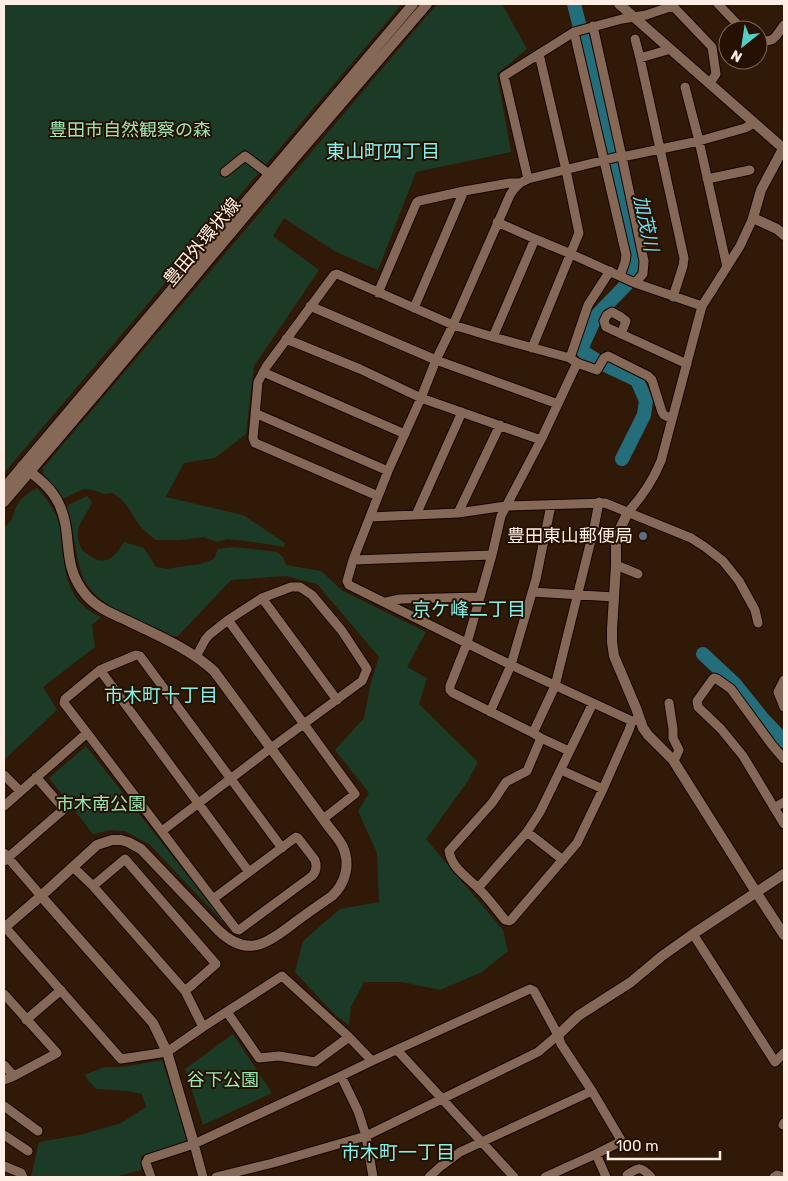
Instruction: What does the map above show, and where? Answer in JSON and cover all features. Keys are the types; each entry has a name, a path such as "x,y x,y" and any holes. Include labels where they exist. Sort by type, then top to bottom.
{"street":[{"name":"豊田外環状線","path":"4,502 26,469 269,174 413,4"},
{"name":"豊田外環状線","path":"4,488 26,469 102,388 273,183 426,4"},
{"path":"619,4 754,124 784,148 761,190 753,218 743,241 702,306 661,462 637,502 628,512 619,531 616,540 612,642 614,656 636,720 673,760 784,936"},
{"path":"718,4 733,20"},
{"path":"524,181 504,76 575,32 646,15 672,5 712,47 716,74 710,83"},
{"path":"768,42 773,40 784,25"},
{"path":"592,27 626,255 620,276"},
{"path":"575,32 644,261 643,274 635,283"},
{"path":"634,39 640,58 684,258 673,296"},
{"path":"640,58 670,49"},
{"path":"532,348 579,233 539,54"},
{"path":"685,86 727,267"},
{"path":"378,293 417,202 464,191 524,181 659,148 698,141 754,124"},
{"path":"225,172 245,156 269,174"},
{"path":"707,179 750,170"},
{"path":"524,181 510,195 436,360 422,398 388,471 370,516 353,560 347,583 555,686 636,720"},
{"path":"414,308 464,191"},
{"path":"753,218 777,229 784,235"},
{"path":"497,222 635,283 702,306"},
{"path":"493,337 535,239"},
{"path":"569,751 452,693 450,686 467,644 501,516 558,404 574,360 588,305 610,271"},
{"path":"378,496 255,443 252,438 258,382 263,372 332,276 336,274 453,325 574,360 597,370 600,368 604,358 608,356 648,376 652,380 662,412 672,419"},
{"path":"310,306 436,360 558,404"},
{"path":"621,334 687,364"},
{"path":"286,339 360,369 422,398 541,440"},
{"path":"263,372 405,434"},
{"path":"416,514 462,412"},
{"path":"255,413 388,471"},
{"path":"458,512 500,425"},
{"path":"26,469 50,489 60,505 64,515 71,570 77,583 88,597 102,608 180,647 209,667 221,680 336,835 347,859 346,873 342,883 332,896 273,939 256,946 237,944 227,939 141,849 128,842 112,840 97,845 4,927 121,1059 167,1052 282,976 349,1037 372,1061"},
{"path":"600,502 555,686 527,771 506,782 492,803 449,850 450,857 461,873 478,888 505,920 509,921 577,843 629,730 636,720"},
{"path":"370,516 458,512 506,506 605,503 692,538 723,561 746,593 755,610 758,624"},
{"path":"490,712 511,665 542,554 551,505"},
{"path":"353,560 492,555"},
{"path":"616,565 638,574"},
{"path":"162,830 362,681 368,669 342,631 312,595 300,587 291,586 262,598 228,620 209,635 196,657"},
{"path":"532,592 614,597"},
{"path":"386,602 400,599 480,597"},
{"path":"262,598 337,700"},
{"path":"228,620 355,794 323,819"},
{"path":"213,899 282,848 296,837 317,864 314,874 238,930 236,929 213,899 162,830 64,703 64,699 100,670 136,655 140,656 282,848"},
{"path":"100,670 249,872"},
{"path":"784,759 731,689 717,678 714,678 697,701 698,707 732,741 784,824"},
{"path":"784,680 778,692 784,707"},
{"path":"478,888 527,832 540,812 593,702"},
{"path":"668,703 673,728 672,738 679,750 673,760"},
{"path":"4,806 87,733"},
{"path":"561,770 603,789"},
{"path":"4,775 20,791"},
{"path":"36,776 64,809 5,857 153,1023 167,1052 203,1177"},
{"path":"774,808 784,802"},
{"path":"527,832 563,860"},
{"path":"93,886 125,859 216,964 185,991"},
{"path":"73,867 93,886 185,991 203,1027"},
{"path":"216,1177 273,1163 366,1136 538,1052 578,1016 631,982 662,956 693,934 784,874"},
{"path":"693,934 775,1062 784,1054"},
{"path":"151,1177 146,1163 148,1159 194,1144 530,989 534,991 561,1044 621,1140 596,1154 545,1177"},
{"path":"26,1020 61,990"},
{"path":"4,994 57,1053 4,1080"},
{"path":"227,1012 259,1058 279,1056 315,1062 349,1037"},
{"path":"397,1050 514,1177"},
{"path":"4,1065 14,1076"},
{"path":"341,1076 358,1111 366,1136 373,1177"},
{"path":"429,1177 451,1158 592,1091"},
{"path":"4,1106 38,1132"},
{"path":"4,1135 28,1151"},
{"path":"596,1154 606,1177"},
{"path":"4,1166 21,1173 23,1177"},
{"path":"627,1174 641,1168 651,1177"},
{"path":"774,1177 777,1175 784,1177"}],"green space":[{"name":"豊田市自然観察の森","path":"4,4 402,4 4,473"},
{"path":"437,4 502,4 527,49 497,74 511,152 416,172 378,270 336,252 284,218 273,236 319,270 254,366 246,434 215,458 184,463 166,497 243,515 285,543 284,547 228,539 217,542 203,537 180,540 156,540 139,525 122,500 113,493 103,494 94,490 83,489 65,498 60,497 44,480 43,468"},
{"path":"37,488 50,505 61,531 65,566 70,587 81,604 101,617 92,625 95,647 43,687 57,710 5,759 4,527 11,520 20,501"},
{"path":"87,496 92,502 78,530 78,538 82,550 95,559 106,560 110,558 124,542 144,548 156,567 167,569 200,564 214,559 218,549 234,547 277,552 283,557 286,565 321,571 343,591 426,632 407,667 427,678 419,704 478,762 468,781 426,839 503,930 508,951 482,972 440,990 402,982 364,982 351,1007 349,1025 334,1014 295,972 303,941 340,909 379,902 377,853 358,811 369,793 335,750 364,718 371,682 379,657 317,584 286,576 231,580 178,636 169,636 120,612 96,596 82,575 66,507"},
{"name":"市木南公園","path":"86,746 228,927 150,845 125,831 111,830 93,834 49,778"},
{"name":"谷下公園","path":"233,1034 272,1093 203,1125 185,1069"},
{"path":"162,1060 187,1143 141,1156 141,1170 114,1177 31,1177 39,1142 80,1135 121,1123 146,1107 142,1094 96,1089 84,1075 105,1067 123,1067"}],"waterway":[{"name":"加茂川","path":"574,4 612,153 636,266 631,279 596,316 581,349 599,362 637,380 646,401 644,415 622,459"},
{"name":"加茂川","path":"703,654 735,684 763,719 784,741"}],"place":[{"name":"豊田東山郵便局","path":"643,536"}],"district":[{"name":"東山町四丁目","path":"383,151"},
{"name":"京ケ峰二丁目","path":"469,609"},
{"name":"市木町十丁目","path":"161,695"},
{"name":"市木町一丁目","path":"398,1152"}]}
